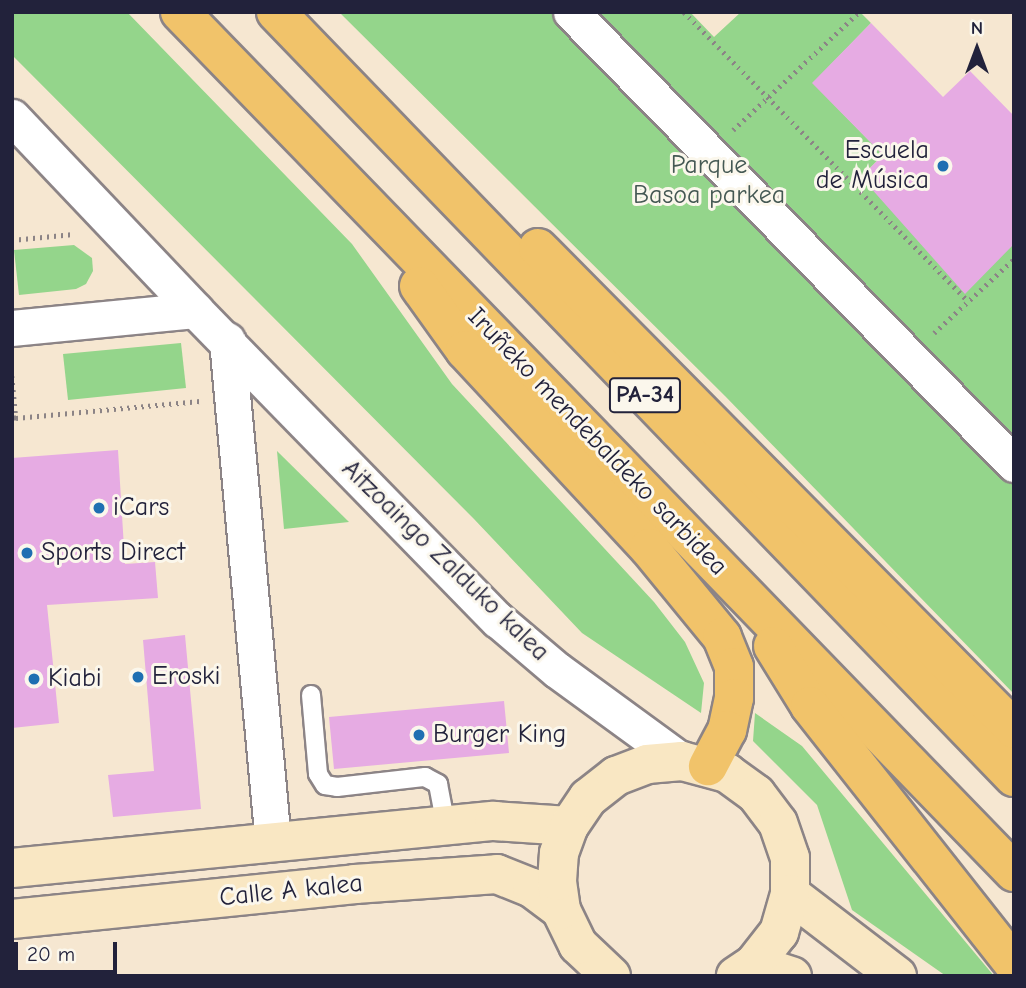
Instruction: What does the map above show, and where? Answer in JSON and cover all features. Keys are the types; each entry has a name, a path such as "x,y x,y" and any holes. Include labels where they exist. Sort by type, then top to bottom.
{"highway":[{"name":"Iruñeko mendebaldeko sarbidea","path":"180,12 1014,872"},
{"name":"PA-34","path":"276,12 1014,777"},
{"path":"287,12 562,271 1014,729"},
{"path":"342,179 465,350 649,548 722,637 734,667 734,698 727,730 695,763"},
{"path":"735,584 810,706 1014,964"}],"street":[{"path":"571,12 1014,464"},
{"name":"Aitzoaingo Zalduko kalea","path":"12,117 195,310 498,620 557,670 695,763"},
{"path":"12,328 195,310"},
{"path":"227,340 273,843"},
{"path":"611,976 578,946 561,910 556,881 559,853 569,826 588,798 615,776 647,764 695,763 727,773 757,794 778,823 790,858 790,894 779,932 745,970"},
{"name":"Calle A kalea","path":"12,868 494,821 569,826"},
{"name":"Calle A kalea","path":"12,919 355,884 497,874 532,888 561,910"},
{"path":"790,894 897,976"},
{"path":"745,970 792,976"}],"lane":[{"path":"311,695 318,774 325,785 337,788 425,777 438,784 446,825"}],"path":[{"path":"684,12 968,301"},
{"path":"710,152 859,12"},
{"path":"12,240 85,233"},
{"path":"910,355 1014,259"},
{"path":"12,376 14,418 202,401"}],"green space":[{"path":"12,12 127,12 352,244 452,384 654,602 685,642 704,683 701,713 582,633 474,519 12,55"},
{"name":"Parque Basoa parkea","path":"339,12 690,12 714,37 741,12 860,12 871,23 813,83 883,155 861,177 1014,244 1014,694 725,396"},
{"path":"74,245 92,258 93,271 86,284 76,289 19,295 14,250"},
{"path":"181,343 186,388 68,400 63,354"},
{"path":"277,451 349,522 284,529"},
{"path":"755,713 802,746 994,976 946,976 852,910 817,805 753,741"}],"building":[{"name":"Escuela de Música","path":"871,23 943,97 970,71 1014,116 1014,244 965,294 861,177 883,155 812,83"},
{"path":"118,450 125,564 155,562 158,598 47,605 59,723 12,728 12,458"},
{"path":"185,635 201,809 113,817 108,775 154,771 143,640"},
{"name":"Burger King","path":"504,701 509,753 334,769 329,717"}],"place":[{"name":"Escuela de Música","path":"943,166"},
{"name":"iCars","path":"99,508"},
{"name":"Sports Direct","path":"27,553"},
{"name":"Eroski","path":"138,677"},
{"name":"Kiabi","path":"34,679"},
{"name":"Burger King","path":"419,735"}]}
